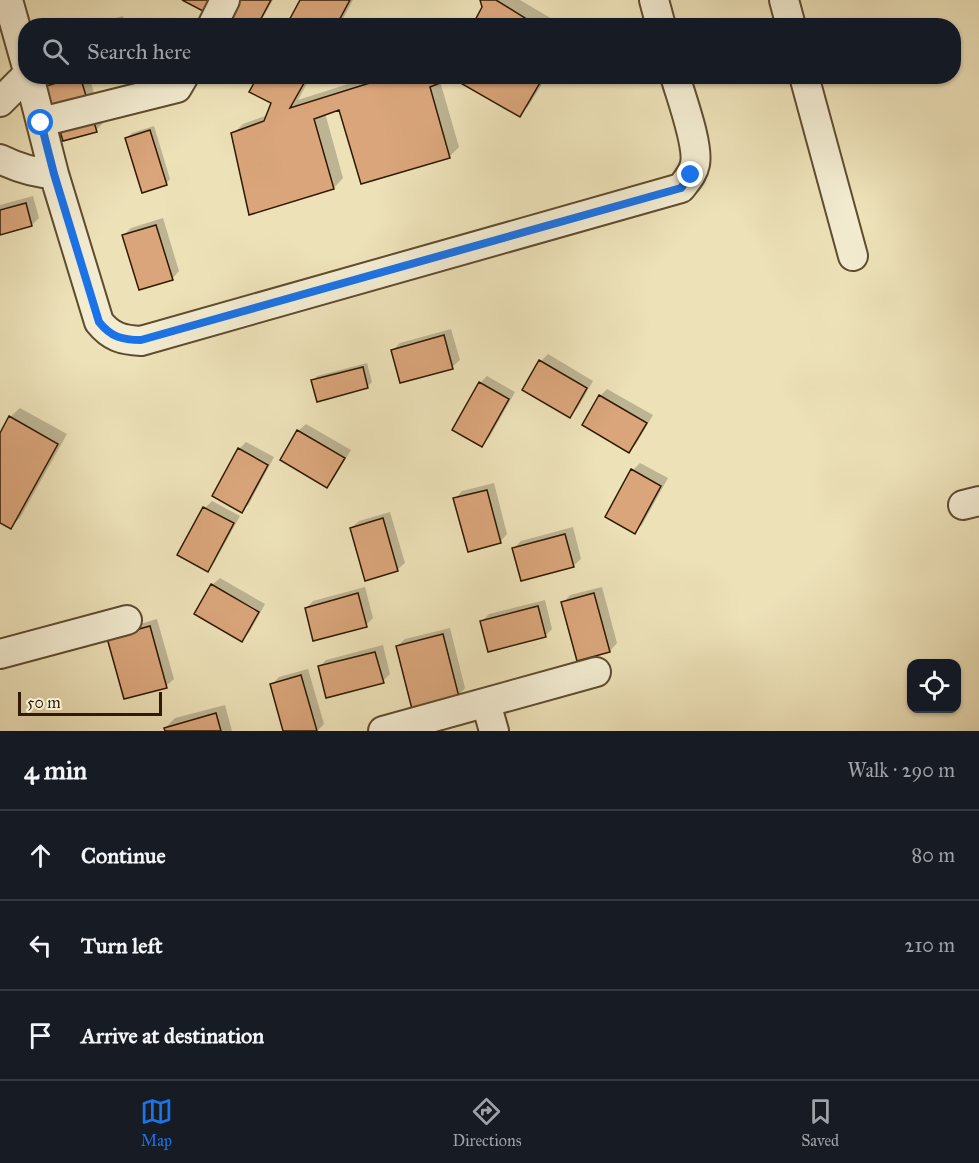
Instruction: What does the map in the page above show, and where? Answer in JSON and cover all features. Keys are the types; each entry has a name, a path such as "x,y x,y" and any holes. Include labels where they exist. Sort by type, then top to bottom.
{"street":[{"path":"8,0 18,36"},
{"path":"216,18 225,0"},
{"path":"654,0 659,18"},
{"path":"784,0 789,18"},
{"path":"0,102 19,84"},
{"path":"29,84 99,322 107,333 123,340 141,340 681,188 691,175 695,154 677,84"},
{"path":"41,123 177,88 179,84"},
{"path":"806,84 853,256"},
{"path":"0,159 18,168 54,174"},
{"path":"0,654 127,620"},
{"path":"383,731 596,672"},
{"path":"486,703 494,731"}],"building":[{"path":"182,0 209,0 203,11"},
{"path":"236,0 271,0 261,18 230,18"},
{"path":"300,0 350,0 340,18 290,18"},
{"path":"480,0 496,0 525,18 476,18 482,7"},
{"path":"82,84 97,132 63,141 46,86"},
{"path":"254,84 304,84 290,108 366,84 437,84 430,87 450,158 361,184 339,110 314,119 334,189 249,215 231,133 264,121 271,103 249,92"},
{"path":"462,84 539,84 520,117"},
{"path":"150,130 167,185 142,193 125,138"},
{"path":"26,203 32,226 0,235 0,210"},
{"path":"156,225 173,280 139,290 122,235"},
{"path":"444,335 453,369 400,383 391,350"},
{"path":"539,360 587,388 570,418 522,390"},
{"path":"363,367 368,388 317,402 311,380"},
{"path":"479,382 509,399 482,447 452,430"},
{"path":"599,395 647,423 629,453 582,425"},
{"path":"9,416 58,444 11,529 0,523 0,433"},
{"path":"297,430 345,458 327,488 280,460"},
{"path":"238,448 268,465 242,513 212,496"},
{"path":"631,469 661,486 635,534 605,517"},
{"path":"487,490 501,543 468,552 453,498"},
{"path":"203,507 234,523 208,572 177,555"},
{"path":"383,518 398,571 365,581 350,528"},
{"path":"565,534 574,567 521,581 512,548"},
{"path":"211,584 259,612 242,642 194,614"},
{"path":"358,593 367,627 313,641 305,608"},
{"path":"594,593 610,652 577,661 561,602"},
{"path":"538,606 546,637 488,652 480,621"},
{"path":"150,626 167,688 124,699 107,638"},
{"path":"443,634 459,697 412,709 396,646"},
{"path":"375,652 384,683 326,698 318,666"},
{"path":"301,675 317,731 283,731 270,684"},
{"path":"216,713 221,731 165,731 164,728"}],"route":[{"path":"41,123 99,322 107,333 123,340 141,340 681,188 691,175"}]}
